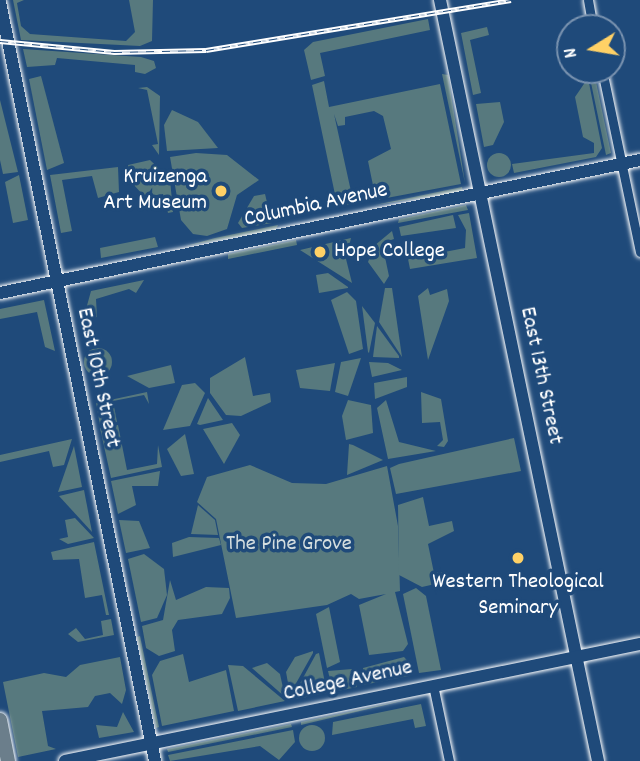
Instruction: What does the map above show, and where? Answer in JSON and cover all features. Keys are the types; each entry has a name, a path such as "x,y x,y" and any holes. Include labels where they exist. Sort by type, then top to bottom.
{"main road":[{"path":"0,720 8,761"}],"street":[{"name":"East 13th Street","path":"440,0 598,761"},
{"name":"East 10th Street","path":"0,2 155,761"},
{"path":"605,84 640,252"},
{"name":"Columbia Avenue","path":"0,293 640,160"},
{"name":"College Avenue","path":"65,761 640,643"},
{"path":"433,685 449,761"}],"green space":[{"path":"13,0 24,0 17,3 21,26 30,34 126,41 135,32 129,0 153,0 152,41 140,46 21,40"},
{"path":"428,19 430,30 320,53 325,76 311,80 304,50 313,42"},
{"path":"487,27 489,35 470,40 481,93 473,95 461,33"},
{"path":"23,49 141,57 154,61 156,68 145,74 135,72 135,65 57,58 55,65 27,67"},
{"path":"442,74 448,75 465,183"},
{"path":"41,76 64,163 47,170 29,79"},
{"path":"324,81 329,107 440,84 461,184 376,200 368,161 391,149 383,116 374,111 345,117 345,125 338,126 334,114 354,205 337,204 312,85"},
{"path":"584,84 589,84 602,148 596,157 514,173 512,164 594,153 594,143 583,137 575,97"},
{"path":"591,84 596,84 611,153 606,155"},
{"path":"147,87 160,96 159,155 152,145 158,144 147,90 138,88"},
{"path":"0,100 18,172 3,174 0,160"},
{"path":"500,102 504,122 493,145 484,147 476,104"},
{"path":"172,110 198,122 218,148 167,151 164,125"},
{"path":"196,153 227,155 259,180 237,195 227,229 207,236 193,234 181,220 170,157"},
{"path":"499,153 510,160 511,165 504,176 499,177 488,170 487,165 494,154"},
{"path":"150,160 170,179 173,212 168,213 163,194 145,197 132,183 128,165"},
{"path":"118,167 119,192 98,198 92,176 62,180 72,231 61,233 50,175"},
{"path":"19,175 28,220 13,223 5,182"},
{"path":"462,187 463,192 375,205"},
{"path":"265,194 272,223 242,228 238,223 254,196"},
{"path":"466,205 468,210 398,223 399,219"},
{"path":"469,213 477,258 410,269 408,259 465,248 466,230 458,215"},
{"path":"453,215 456,228 401,236 399,227"},
{"path":"278,225 276,230 186,246 215,238"},
{"path":"392,231 394,239 382,243 389,276 384,284 368,262 374,246"},
{"path":"155,237 158,247 101,258 100,248"},
{"path":"351,238 346,259 352,283 300,250"},
{"path":"296,240 297,245 228,259 228,254"},
{"path":"328,273 348,288 319,293 316,275"},
{"path":"144,280 136,293 129,289 96,299 97,317 83,320 91,291"},
{"path":"385,288 392,288 402,357 379,322"},
{"path":"428,288 430,295 447,289 449,301 428,360 418,296"},
{"path":"347,292 356,301 363,349 349,354 331,300"},
{"path":"44,300 55,351 45,347 37,312 0,319 0,309"},
{"path":"362,306 375,323 369,353 368,352"},
{"path":"377,326 399,356 399,358 373,357"},
{"path":"98,348 108,352 112,362 108,372 98,376 88,372 84,362 88,352"},
{"path":"245,357 253,396 270,393 271,402 241,416 226,415 210,393 210,378"},
{"path":"361,358 348,396 335,392 341,362"},
{"path":"369,362 388,363 402,370 372,377"},
{"path":"335,363 330,391 300,388 296,370"},
{"path":"171,365 175,383 149,388 127,376"},
{"path":"407,377 407,387 375,399 374,383"},
{"path":"195,383 205,393 190,426 163,430 182,385"},
{"path":"147,392 149,404 144,395 113,401 117,422 100,425 96,403"},
{"path":"421,392 441,399 448,441 444,447 437,446 443,440 440,422 422,423"},
{"path":"208,398 223,420 197,424"},
{"path":"348,400 371,405 373,433 346,440 342,416"},
{"path":"386,400 399,442 436,451 388,459 377,408"},
{"path":"232,423 240,435 224,464 203,429"},
{"path":"118,425 127,470 157,464 158,445 162,467 111,478 100,428"},
{"path":"185,434 194,474 181,476 167,449"},
{"path":"514,438 521,471 396,494 390,468"},
{"path":"72,439 64,465 53,467 49,451 0,462 0,455"},
{"path":"349,444 353,445 383,460 347,475"},
{"path":"74,446 82,487 58,492"},
{"name":"The Pine Grove","path":"250,465 292,483 326,484 387,466 398,526 400,591 395,592 408,644 403,651 369,655 359,605 386,594 359,599 351,594 327,605 236,618 216,519 197,502 207,477"},
{"path":"160,471 158,486 132,486 136,505 118,514 111,481"},
{"path":"84,490 92,532 59,496"},
{"path":"423,497 429,526 452,521 454,531 428,544 434,573 442,572 444,582 422,587 399,575 398,505"},
{"path":"198,505 215,520 218,535 191,534"},
{"path":"75,518 94,538 68,544 59,539 68,537 65,520"},
{"path":"119,520 139,521 150,548 126,553"},
{"path":"189,537 219,538 221,545 173,557 172,543"},
{"path":"94,542 109,615 106,615 102,595 85,598 79,559 53,560 51,552"},
{"path":"144,554 164,569 167,595 157,618 141,622 128,559"},
{"path":"170,580 176,600 206,587 229,588 230,598 222,614 178,620 172,630 175,651 159,656 146,648 142,626 163,620"},
{"path":"416,588 426,596 441,670 419,673 403,594"},
{"path":"329,607 340,662 327,668 316,614"},
{"path":"111,619 114,635 78,642 68,634 76,628 85,639 103,635 101,621"},
{"path":"140,636 159,727 156,728 137,637"},
{"path":"313,651 290,694 286,672 295,657"},
{"path":"319,653 327,693 291,700 316,654"},
{"path":"183,654 189,682 226,670 234,711 162,726 152,675 160,661"},
{"path":"120,657 126,690 122,704 110,693 95,696 88,707 42,711 48,746 56,749 18,757 3,682 44,673 66,677 80,665"},
{"path":"404,657 413,667 409,676 363,685 363,668"},
{"path":"267,663 280,674 285,697 252,668"},
{"path":"228,665 243,666 285,701 238,711"},
{"path":"352,669 357,687 333,692 328,671"},
{"path":"419,697 301,725 301,722"},
{"path":"421,704 426,726 415,728 413,719 332,735 333,722"},
{"path":"123,712 134,732 99,738 96,725 117,727"},
{"path":"291,724 292,727 168,752 167,749"},
{"path":"312,725 321,729 325,738 321,747 312,751 303,747 299,738 303,729"},
{"path":"293,730 295,742 279,760 260,746 170,761 168,755"}],"railway":[{"path":"0,41 114,52 206,50 511,0"}],"place":[{"name":"Kruizenga Art Museum","path":"221,191"},
{"name":"Hope College","path":"320,252"},
{"name":"Western Theological Seminary","path":"518,558"}]}
